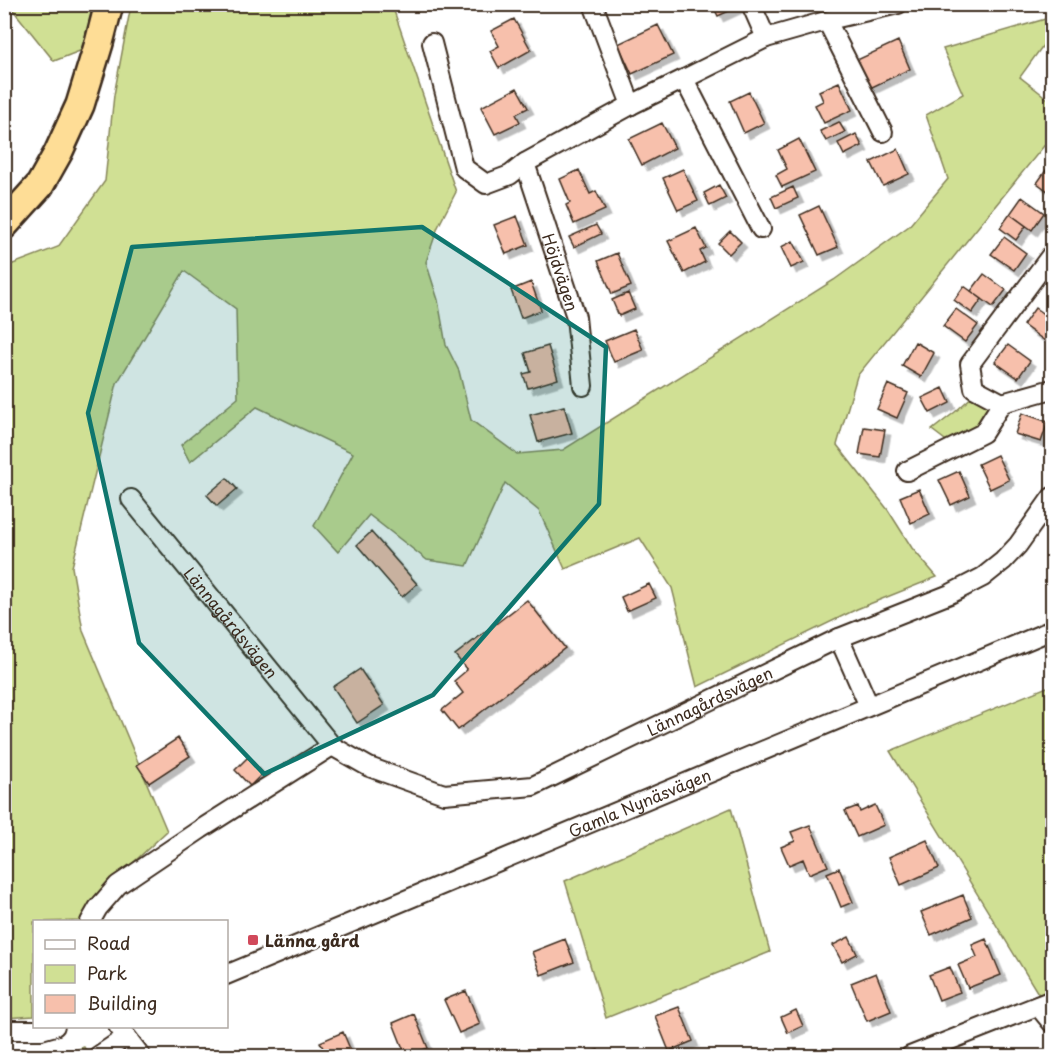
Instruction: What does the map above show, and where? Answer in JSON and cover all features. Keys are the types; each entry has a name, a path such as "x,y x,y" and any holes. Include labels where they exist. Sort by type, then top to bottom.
{"highway":[{"path":"4,225 40,185 58,153 80,105 109,4"}],"street":[{"path":"593,4 631,105"},
{"path":"751,4 766,38"},
{"path":"432,43 464,168 486,184 510,176 525,163 631,105 766,38 898,4"},
{"path":"827,21 883,132"},
{"path":"684,79 761,229"},
{"name":"Höjdvägen","path":"525,163 576,317 583,386"},
{"path":"1053,255 970,364 974,388 1002,403 1053,390"},
{"path":"908,471 983,433 1002,403"},
{"name":"Lännagårdsvägen","path":"131,499 332,746 369,767 444,794 533,786 839,638 950,594 983,577 1003,561 1018,545 1053,496"},
{"name":"Gamla Nynäsvägen","path":"228,974 1053,630"},
{"path":"839,638 869,706"},
{"path":"91,920 118,885 201,828 332,746"},
{"path":"910,1056 1045,1003 1053,1023"},
{"path":"4,1030 48,1028"},
{"path":"98,1056 122,1032 141,1056"}],"highlighted area":[{"path":"422,227 606,347 599,504 433,695 264,774 139,643 88,413 132,247"}],"green space":[{"path":"9,5 96,5 85,49 54,61"},
{"path":"131,5 392,5 456,192 438,227 426,262 438,300 446,345 459,371 471,420 517,454 563,450 834,280 909,226 948,179 926,115 963,94 943,49 1052,17 1052,33 1020,77 1052,102 1052,136 857,376 837,445 888,510 912,548 937,577 857,609 697,687 672,588 640,538 565,569 539,511 505,483 467,566 427,560 369,515 338,552 314,526 353,453 257,407 190,462 181,445 238,398 236,309 184,271 117,383 72,567 83,631 167,831 118,877 83,920 33,920 33,1016 5,1018 5,267 58,247 105,181 114,95"},
{"path":"975,394 995,405 979,429 949,443 932,430 955,412"},
{"path":"1052,685 1052,989 1039,995 890,751"},
{"path":"731,808 770,952 606,1018 565,881"},
{"path":"84,1047 88,1054 86,1056 60,1056"}],"building":[{"path":"712,4 742,4 742,5 718,16"},
{"path":"514,19 531,50 499,68 490,51 499,46 491,31"},
{"path":"658,25 673,55 632,74 618,44"},
{"path":"898,41 910,69 870,88 857,60"},
{"path":"839,82 852,110 824,123 815,105 823,101 819,91"},
{"path":"517,88 528,108 516,114 520,122 495,134 481,107"},
{"path":"749,92 764,123 744,133 730,101"},
{"path":"839,122 845,132 826,141 820,131"},
{"path":"662,123 675,148 642,165 629,139"},
{"path":"856,134 862,146 844,155 838,143"},
{"path":"799,139 815,172 782,187 776,175 787,169 778,150"},
{"path":"898,149 909,174 883,186 871,162"},
{"path":"1049,166 1052,168 1052,194 1037,183"},
{"path":"683,169 698,201 678,210 663,178"},
{"path":"579,170 590,194 596,191 605,210 574,224 566,205 570,203 560,179"},
{"path":"719,185 726,198 710,206 704,193"},
{"path":"793,187 798,198 776,208 771,197"},
{"path":"1022,197 1044,213 1032,230 1010,214"},
{"path":"819,206 838,247 819,255 800,215"},
{"path":"1010,214 1026,226 1016,240 1000,228"},
{"path":"517,216 528,245 506,254 494,225"},
{"path":"596,225 601,234 574,247 569,237"},
{"path":"696,228 706,248 700,251 705,262 684,273 668,241"},
{"path":"730,231 741,242 729,254 718,243"},
{"path":"1004,237 1026,253 1014,270 991,254"},
{"path":"793,241 804,262 791,268 781,247"},
{"path":"617,253 631,286 612,294 598,261"},
{"path":"984,274 1006,290 993,307 971,291"},
{"path":"531,282 541,310 521,318 511,290"},
{"path":"964,286 982,299 972,313 954,300"},
{"path":"628,293 635,309 619,316 612,300"},
{"path":"1035,308 1052,320 1052,330 1045,341 1023,325"},
{"path":"956,309 978,325 965,342 943,326"},
{"path":"634,329 643,350 614,362 605,341"},
{"path":"915,342 934,353 921,377 902,366"},
{"path":"1008,345 1030,361 1018,378 995,362"},
{"path":"548,346 558,379 528,388 523,374 531,372 525,353"},
{"path":"888,384 908,393 897,418 877,409"},
{"path":"943,388 950,403 930,413 922,398"},
{"path":"564,406 572,433 538,442 530,415"},
{"path":"1022,413 1048,422 1041,442 1015,434"},
{"path":"864,427 885,430 880,457 859,454"},
{"path":"997,455 1009,480 990,489 978,464"},
{"path":"959,471 970,496 951,505 939,480"},
{"path":"227,478 237,489 217,506 207,495"},
{"path":"919,489 930,514 911,523 900,497"},
{"path":"371,532 417,584 402,597 357,545"},
{"path":"649,584 656,598 627,611 621,597"},
{"path":"527,600 565,648 458,730 442,710 463,693 454,681 467,670 455,655"},
{"path":"360,669 384,705 357,723 333,687"},
{"path":"178,738 190,756 149,783 137,765"},
{"path":"248,757 263,773 250,786 235,770"},
{"path":"875,805 884,825 857,837 845,811 858,806 860,812"},
{"path":"810,825 828,866 809,874 803,859 789,865 781,847 795,841 791,832"},
{"path":"927,840 939,868 901,885 889,857"},
{"path":"839,868 853,902 841,907 827,873"},
{"path":"963,895 972,917 931,935 921,912"},
{"path":"849,937 857,954 842,962 833,945"},
{"path":"565,939 574,962 541,975 532,952"},
{"path":"986,939 1001,975 968,988 958,965 977,957 972,945"},
{"path":"950,967 960,992 939,1000 929,975"},
{"path":"876,973 891,1011 867,1021 851,983"},
{"path":"466,991 480,1024 459,1033 444,1000"},
{"path":"679,1007 693,1041 669,1051 655,1016"},
{"path":"796,1010 803,1026 788,1033 781,1017"},
{"path":"414,1014 428,1048 406,1056 393,1023"},
{"path":"343,1032 351,1051 338,1056 327,1056 320,1042"},
{"path":"598,1050 599,1056 573,1056 573,1055"}],"place":[{"name":"Länna gård","path":"253,940"}]}
